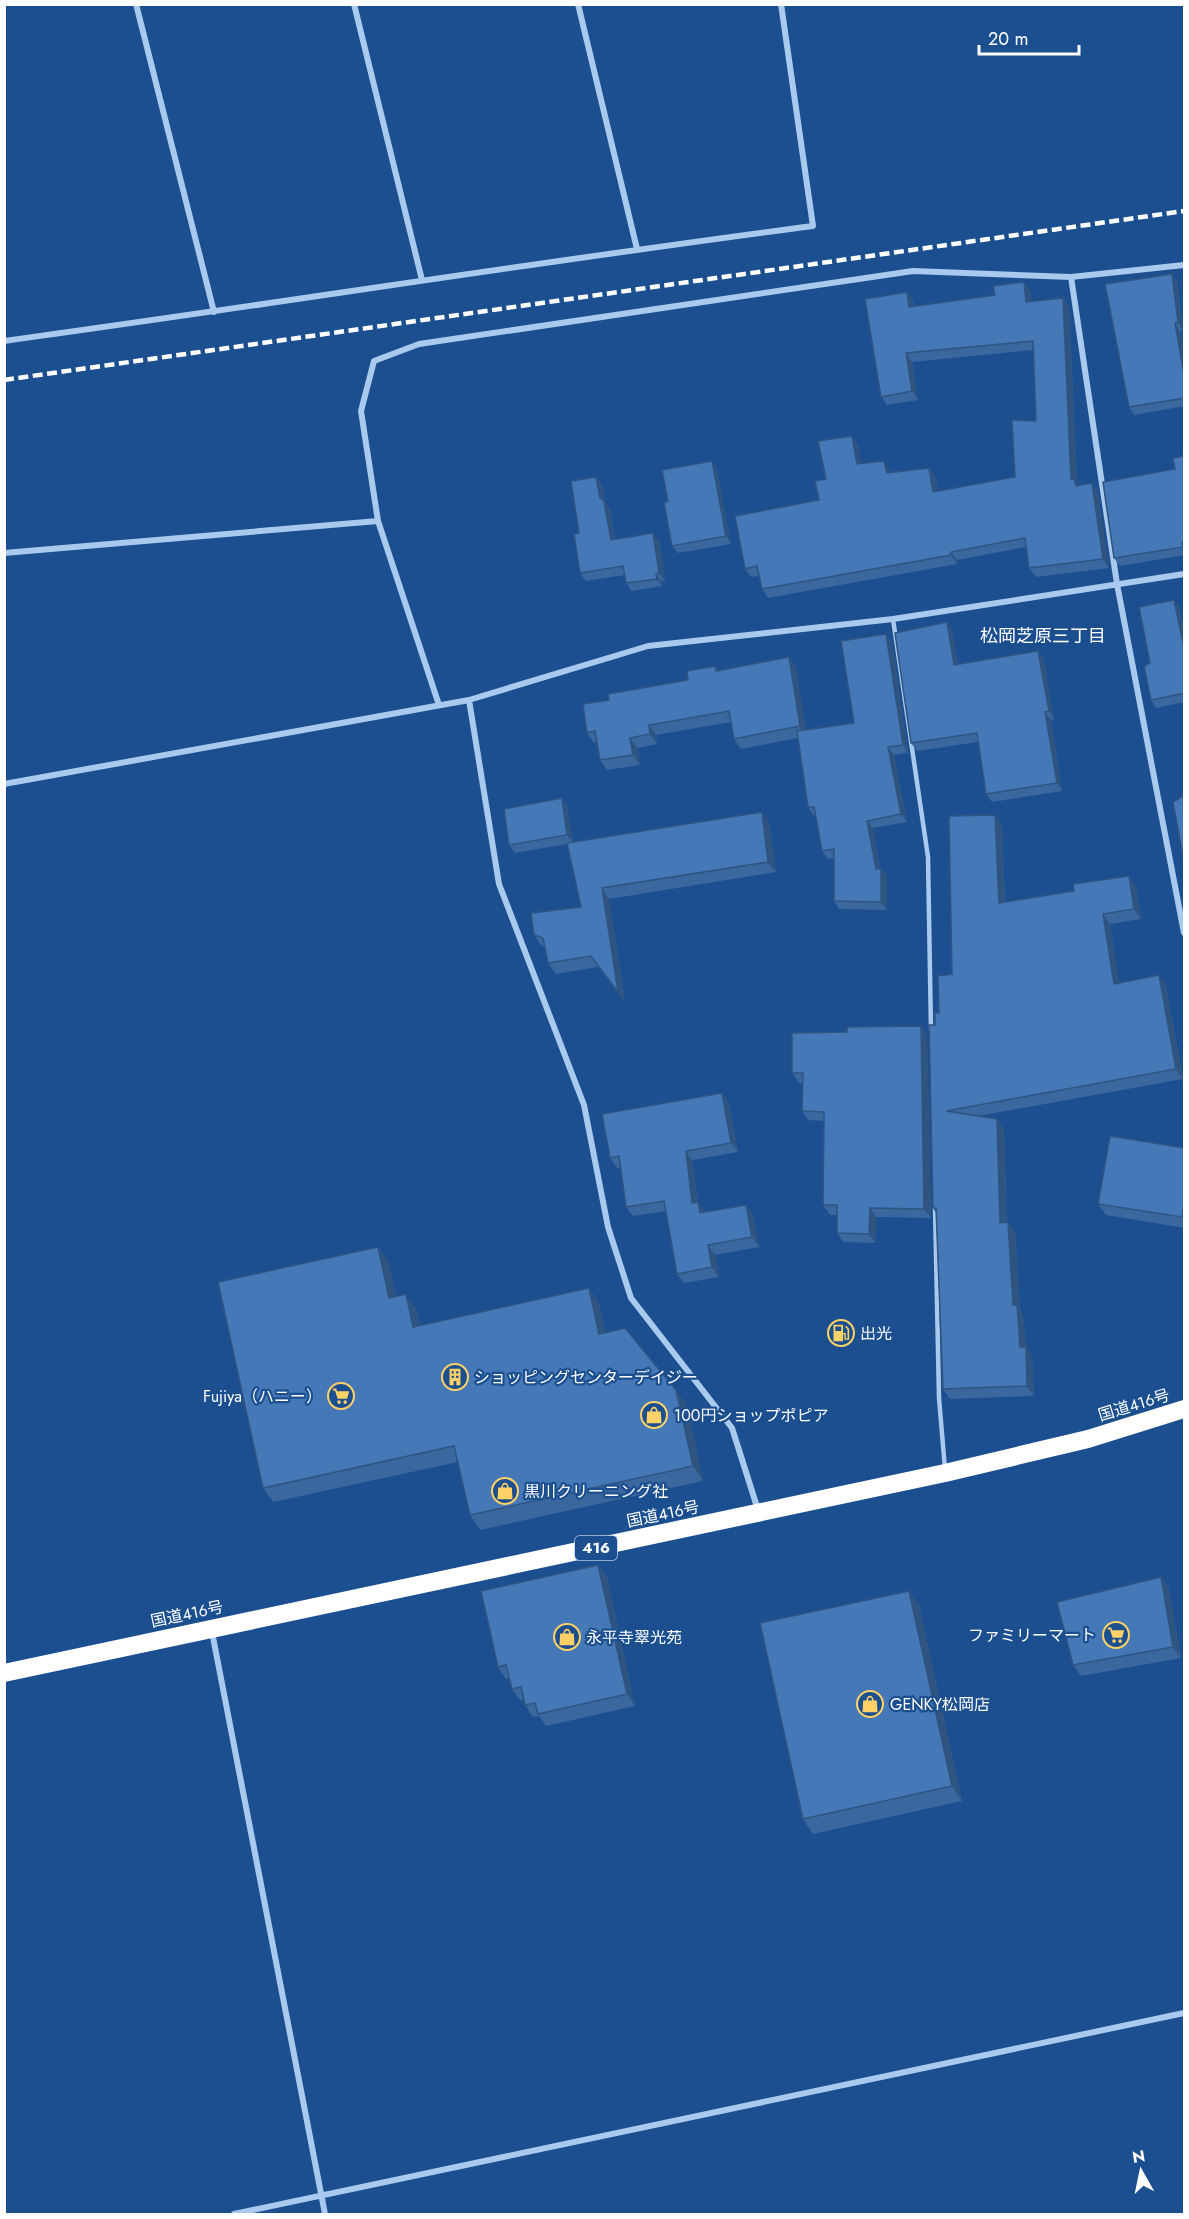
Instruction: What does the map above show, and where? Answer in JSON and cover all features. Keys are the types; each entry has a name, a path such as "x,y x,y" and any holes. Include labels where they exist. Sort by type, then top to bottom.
{"highway":[{"name":"国道416号","path":"4,1673 945,1473 1088,1439 1185,1409"}],"street":[{"path":"136,4 214,312"},
{"path":"354,4 422,280"},
{"path":"578,4 637,249"},
{"path":"4,341 637,249 813,226 781,4"},
{"path":"439,705 378,521 361,411 374,361 419,344 913,271 1071,277 1185,265"},
{"path":"1071,277 1118,584 1185,933"},
{"path":"4,553 378,521"},
{"path":"4,784 469,700 648,646 893,619 1185,574"},
{"path":"469,700 499,884 584,1105 608,1227 631,1298 732,1428 759,1514"},
{"path":"211,1629 326,2214"},
{"path":"234,2214 1185,2013"}],"lane":[{"path":"893,619 928,857 932,1042"},
{"path":"934,1195 939,1398 945,1473"}],"building":[{"path":"1172,274 1178,322 1175,323 1185,380 1185,398 1129,407 1105,284"},
{"path":"1024,282 1026,302 1063,298 1071,479 1074,479 1076,486 1092,483 1103,559 1029,568 1025,538 951,552 951,555 762,589 757,566 745,569 735,516 819,500 815,481 826,479 818,441 852,436 857,464 884,461 887,473 929,468 933,492 1015,477 1012,420 1036,421 1033,341 906,353 912,391 881,397 865,299 907,292 909,307 995,295 993,286"},
{"path":"1185,456 1185,542 1182,543 1183,547 1114,558 1103,482 1175,469 1173,458"},
{"path":"712,461 726,536 672,546 664,503 668,501 662,470"},
{"path":"596,477 600,498 604,501 611,540 653,533 659,573 656,574 657,579 626,583 623,566 580,573 574,534 579,533 571,481"},
{"path":"1174,600 1185,652 1185,693 1151,700 1144,666 1150,663 1139,607"},
{"path":"947,622 954,665 1038,651 1049,711 1045,712 1057,783 986,794 977,733 911,743 895,633"},
{"path":"886,634 903,745 888,747 901,814 867,821 876,869 881,869 881,902 834,901 834,849 822,851 814,807 808,807 797,731 854,723 841,641"},
{"path":"789,657 800,726 734,739 729,711 649,725 650,734 630,738 633,755 600,760 595,731 587,733 583,704 609,700 608,694 688,680 687,671 715,666 716,671"},
{"path":"1185,795 1185,867 1173,802"},
{"path":"562,798 567,835 509,845 504,809"},
{"path":"762,812 768,862 602,888 618,992 591,956 548,963 543,938 534,935 531,913 581,907 567,843"},
{"path":"995,815 999,903 1074,891 1073,884 1129,876 1134,909 1103,914 1114,984 1159,975 1176,1069 946,1111 997,1119 1000,1223 1008,1222 1013,1305 1017,1305 1020,1347 1026,1347 1027,1386 943,1389 936,1208 933,1208 929,1025 935,1025 935,1013 939,1013 938,976 952,974 949,816"},
{"path":"921,1026 924,1209 870,1208 869,1234 837,1233 837,1205 823,1205 824,1112 802,1111 803,1073 792,1073 792,1033 847,1032 847,1027"},
{"path":"722,1093 731,1143 686,1151 692,1203 698,1202 700,1213 746,1205 752,1237 708,1245 712,1267 677,1274 664,1201 626,1207 619,1156 610,1158 602,1114"},
{"path":"1110,1136 1185,1148 1185,1199 1182,1217 1098,1204"},
{"name":"ショッピングセンターデイジー","path":"378,1247 389,1298 406,1294 413,1327 589,1288 599,1334 625,1328 676,1390 693,1466 470,1515 454,1446 263,1488 218,1282"},
{"path":"598,1565 627,1694 538,1714 535,1703 525,1705 521,1687 512,1689 506,1665 498,1667 481,1591"},
{"path":"1161,1577 1173,1647 1073,1665 1057,1602"},
{"path":"909,1591 952,1786 803,1819 760,1623"}],"railway":[{"path":"4,380 1184,211"}],"place":[{"name":"出光","path":"841,1333"},
{"name":"ショッピングセンターデイジー","path":"455,1377"},
{"name":"Fujiya（ハニー）","path":"341,1396"},
{"name":"100円ショップポピア","path":"654,1415"},
{"name":"黒川クリーニング社","path":"505,1491"},
{"name":"ファミリーマート","path":"1116,1635"},
{"name":"永平寺翠光苑","path":"567,1637"},
{"name":"GENKY松岡店","path":"870,1704"}],"district":[{"name":"松岡芝原三丁目","path":"1043,636"}]}
